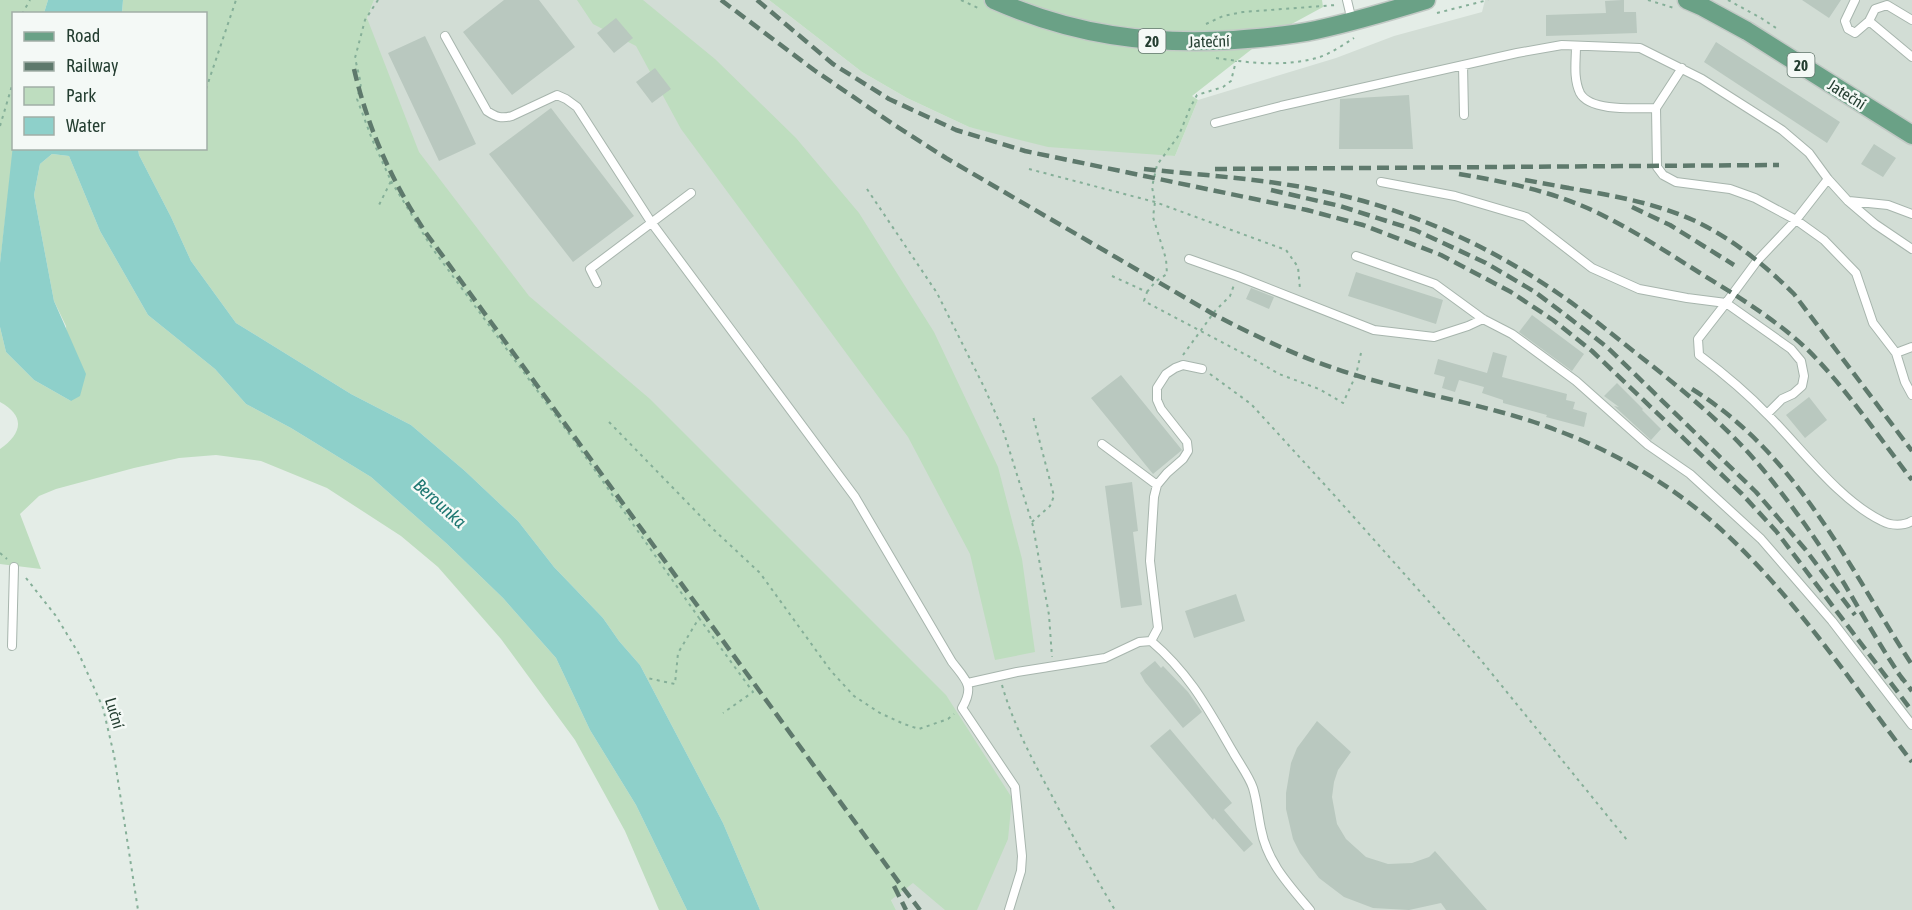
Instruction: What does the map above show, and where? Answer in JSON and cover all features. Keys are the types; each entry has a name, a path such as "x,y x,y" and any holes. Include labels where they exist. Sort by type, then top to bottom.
{"main road":[{"name":"Jateční","path":"994,0 1044,20 1149,41 1266,38 1315,30 1349,8 1426,0"},
{"name":"Jateční","path":"1679,3 1703,6 1912,135"}],"lane":[{"path":"1855,0 1845,21 1848,29 1855,33 1869,21 1882,0"},
{"path":"1875,9 1887,5 1912,20"},
{"path":"1869,21 1912,57"},
{"path":"445,36 487,111 497,118 512,116 557,95 577,107 651,222 855,497 947,654 968,683 969,696 962,708 1015,787 1022,856 1021,871 1009,910"},
{"path":"1576,46 1575,76 1581,94 1593,104 1617,108 1656,108"},
{"path":"1215,123 1281,106 1550,47 1640,48 1702,79 1782,130 1809,153 1848,201 1875,224 1912,249"},
{"path":"1463,65 1464,115"},
{"path":"1682,68 1656,108 1657,167 1663,175 1676,182 1730,189 1755,198 1796,220 1824,240 1856,273 1873,323 1896,353 1905,382 1912,395"},
{"path":"1828,179 1796,220 1757,261 1698,339 1699,355 1767,414 1823,474 1854,502 1883,522 1905,526 1912,521"},
{"path":"1381,182 1455,196 1526,217 1592,268 1639,289 1726,303 1791,349 1801,361 1804,375 1802,386 1793,394 1782,399 1767,414"},
{"path":"597,283 590,269 691,193"},
{"path":"1848,201 1888,205 1912,214"},
{"path":"1356,256 1435,284 1483,319 1512,334 1576,381 1648,445 1690,474 1761,539 1832,621 1912,724"},
{"path":"1190,259 1374,330 1434,337 1483,319"},
{"path":"1896,353 1912,348"},
{"path":"1151,641 1158,628 1150,561 1156,485 1183,459 1188,451 1187,442 1161,409 1157,400 1157,388 1166,374 1175,368 1183,365 1202,369"},
{"path":"1102,444 1156,485"},
{"path":"12,646 14,567"},
{"path":"968,683 1105,658 1139,642 1151,641 1189,680 1216,723 1253,786 1261,830 1271,860 1310,910"}],"path":[{"path":"207,86 236,0"},
{"path":"378,0 365,20 355,58 361,84 357,99 391,181 432,248 573,439 753,692 723,713"},
{"path":"1648,0 1679,3"},
{"path":"1199,26 1223,16 1243,12 1349,8"},
{"path":"1236,61 1231,81 1223,87 1197,95 1179,135 1157,165 1152,187 1155,202 1153,217 1166,259 1167,273 1156,281 1144,301 1280,374 1319,389 1343,402 1356,375 1357,362 1361,353"},
{"path":"0,126 12,86"},
{"path":"1029,169 1155,202 1286,250 1298,267 1302,302"},
{"path":"379,206 391,181"},
{"path":"867,189 937,293 967,351 1004,433 1032,522 1046,593 1052,666"},
{"path":"1113,276 1148,292"},
{"path":"1175,368 1215,311 1230,296 1237,276"},
{"path":"1202,369 1251,404 1312,471 1480,659 1627,840"},
{"path":"1032,522 1050,506 1054,496 1034,416"},
{"path":"609,422 713,529 760,573 831,670 854,696 880,713 919,729 948,719 962,708"},
{"name":"Luční","path":"0,553 29,581 56,616 79,654 103,708 114,755 138,910"},
{"path":"647,678 675,684 678,653 699,618"},
{"path":"999,676 1009,708 1028,751 1087,864 1115,910"}],"shaded area":[{"path":"374,0 769,0 862,72 907,98 969,127 1175,156 1198,100 1336,58 1394,36 1482,12 1485,0 1912,0 1912,910 896,910 891,900 419,266 367,18"}],"green space":[{"path":"0,0 48,0 44,12 12,12 13,150 0,263"},
{"path":"123,0 374,0 367,18 419,152 529,296 650,399 946,695 1012,798 1008,839 977,910 945,910 913,883 891,900 896,910 760,910 723,823 640,665 603,618 554,567 518,521 465,471 411,425 351,394 236,323 191,261 138,150 207,150 207,12 122,12"},
{"path":"577,0 643,0 715,59 796,138 859,213 934,332 998,467 1022,559 1035,652 995,660 970,554 908,437 681,129 636,46 593,24"},
{"path":"769,0 1322,0 1323,7 1266,38 1192,96 1198,100 1175,156 1048,147 969,127 907,98 862,72"},
{"path":"52,154 69,156 100,231 148,315 215,369 246,404 291,428 371,477 446,543 503,598 556,658 590,730 636,805 687,910 659,910 625,831 575,740 501,639 438,567 401,536 327,488 261,461 216,455 179,458 134,468 56,489 39,496 20,514 41,569 0,564 0,449 13,437 18,425 14,413 0,402 0,327 6,352 34,380 71,401 66,326 54,301 34,195 40,164"}],"water":[{"path":"48,0 123,0 122,12 44,12"},
{"name":"Berounka","path":"12,150 138,150 191,261 236,323 351,394 411,425 465,471 518,521 554,567 603,618 640,665 723,823 760,910 687,910 636,805 590,730 556,658 503,598 446,543 371,477 291,428 246,404 215,369 148,315 100,231 69,156 52,154 40,164 34,195 54,301 86,374 80,396 71,401 34,380 6,352 0,327 0,263"}],"building":[{"path":"504,0 539,0 575,47 512,95 463,32"},
{"path":"1624,0 1624,12 1636,12 1637,33 1546,36 1546,15 1606,13 1605,1"},
{"path":"1802,0 1841,0 1829,18"},
{"path":"616,18 633,38 614,53 597,33"},
{"path":"425,36 476,144 439,161 388,53"},
{"path":"1716,42 1840,122 1827,143 1704,62"},
{"path":"655,68 671,89 652,103 636,82"},
{"path":"1409,95 1413,149 1339,149 1340,99"},
{"path":"551,108 634,216 573,262 489,154"},
{"path":"1874,144 1896,158 1883,177 1861,164"},
{"path":"1356,272 1443,300 1436,324 1348,296"},
{"path":"1251,288 1274,297 1269,309 1246,299"},
{"path":"1532,315 1584,354 1572,371 1519,332"},
{"path":"1493,352 1507,356 1502,377 1567,394 1566,400 1575,402 1573,409 1587,413 1584,427 1503,403 1503,400 1482,393 1484,387 1459,380 1455,392 1442,388 1445,377 1434,374 1438,359 1487,373"},
{"path":"1121,375 1182,450 1153,474 1091,398"},
{"path":"1617,383 1661,429 1651,440 1614,406 1619,407 1604,396"},
{"path":"1809,397 1827,420 1805,438 1786,415"},
{"path":"1132,482 1138,531 1133,532 1142,605 1121,608 1105,486"},
{"path":"1236,594 1245,621 1194,638 1185,611"},
{"path":"1155,661 1161,668 1163,666 1188,692 1202,712 1183,728 1140,673"},
{"path":"1317,721 1351,752 1338,770 1332,797 1337,824 1346,839 1366,857 1388,864 1412,863 1429,857 1435,851 1487,910 1446,910 1441,903 1409,910 1373,908 1344,897 1319,878 1300,853 1293,839 1286,809 1291,763 1297,748"},
{"path":"1170,729 1232,803 1224,810 1253,844 1244,852 1214,818 1213,820 1150,746"}],"railway":[{"path":"721,0 814,70 946,158 1230,323 1282,348 1336,369 1481,407 1556,430 1602,449 1646,473 1707,517 1777,587 1824,644 1912,762"},
{"path":"757,0 833,64 889,99 956,130 1025,151 1307,210 1363,225 1441,255 1511,292 1553,320 1592,351 1742,494 1776,531 1912,711"},
{"path":"354,69 366,113 382,154 402,194 426,233 920,910"},
{"path":"1215,169 1779,165"},
{"path":"1144,169 1291,185 1378,205 1441,228 1531,275 1596,321 1688,396 1758,463 1819,545 1903,680"},
{"path":"1459,174 1530,189 1565,199 1598,213 1650,242 1755,308 1795,338 1821,364 1912,480"},
{"path":"1525,180 1569,188"},
{"path":"1562,187 1629,199 1661,208 1707,227 1747,252 1794,294 1912,451"},
{"path":"1271,190 1340,206 1415,230 1486,263 1535,292 1607,347 1756,492 1805,549 1855,615"},
{"path":"1632,207 1670,225 1734,265"},
{"path":"1692,389 1729,416 1762,446 1791,478 1841,550 1912,665"},
{"path":"1898,673 1912,691"},
{"path":"894,886 906,910"}]}
